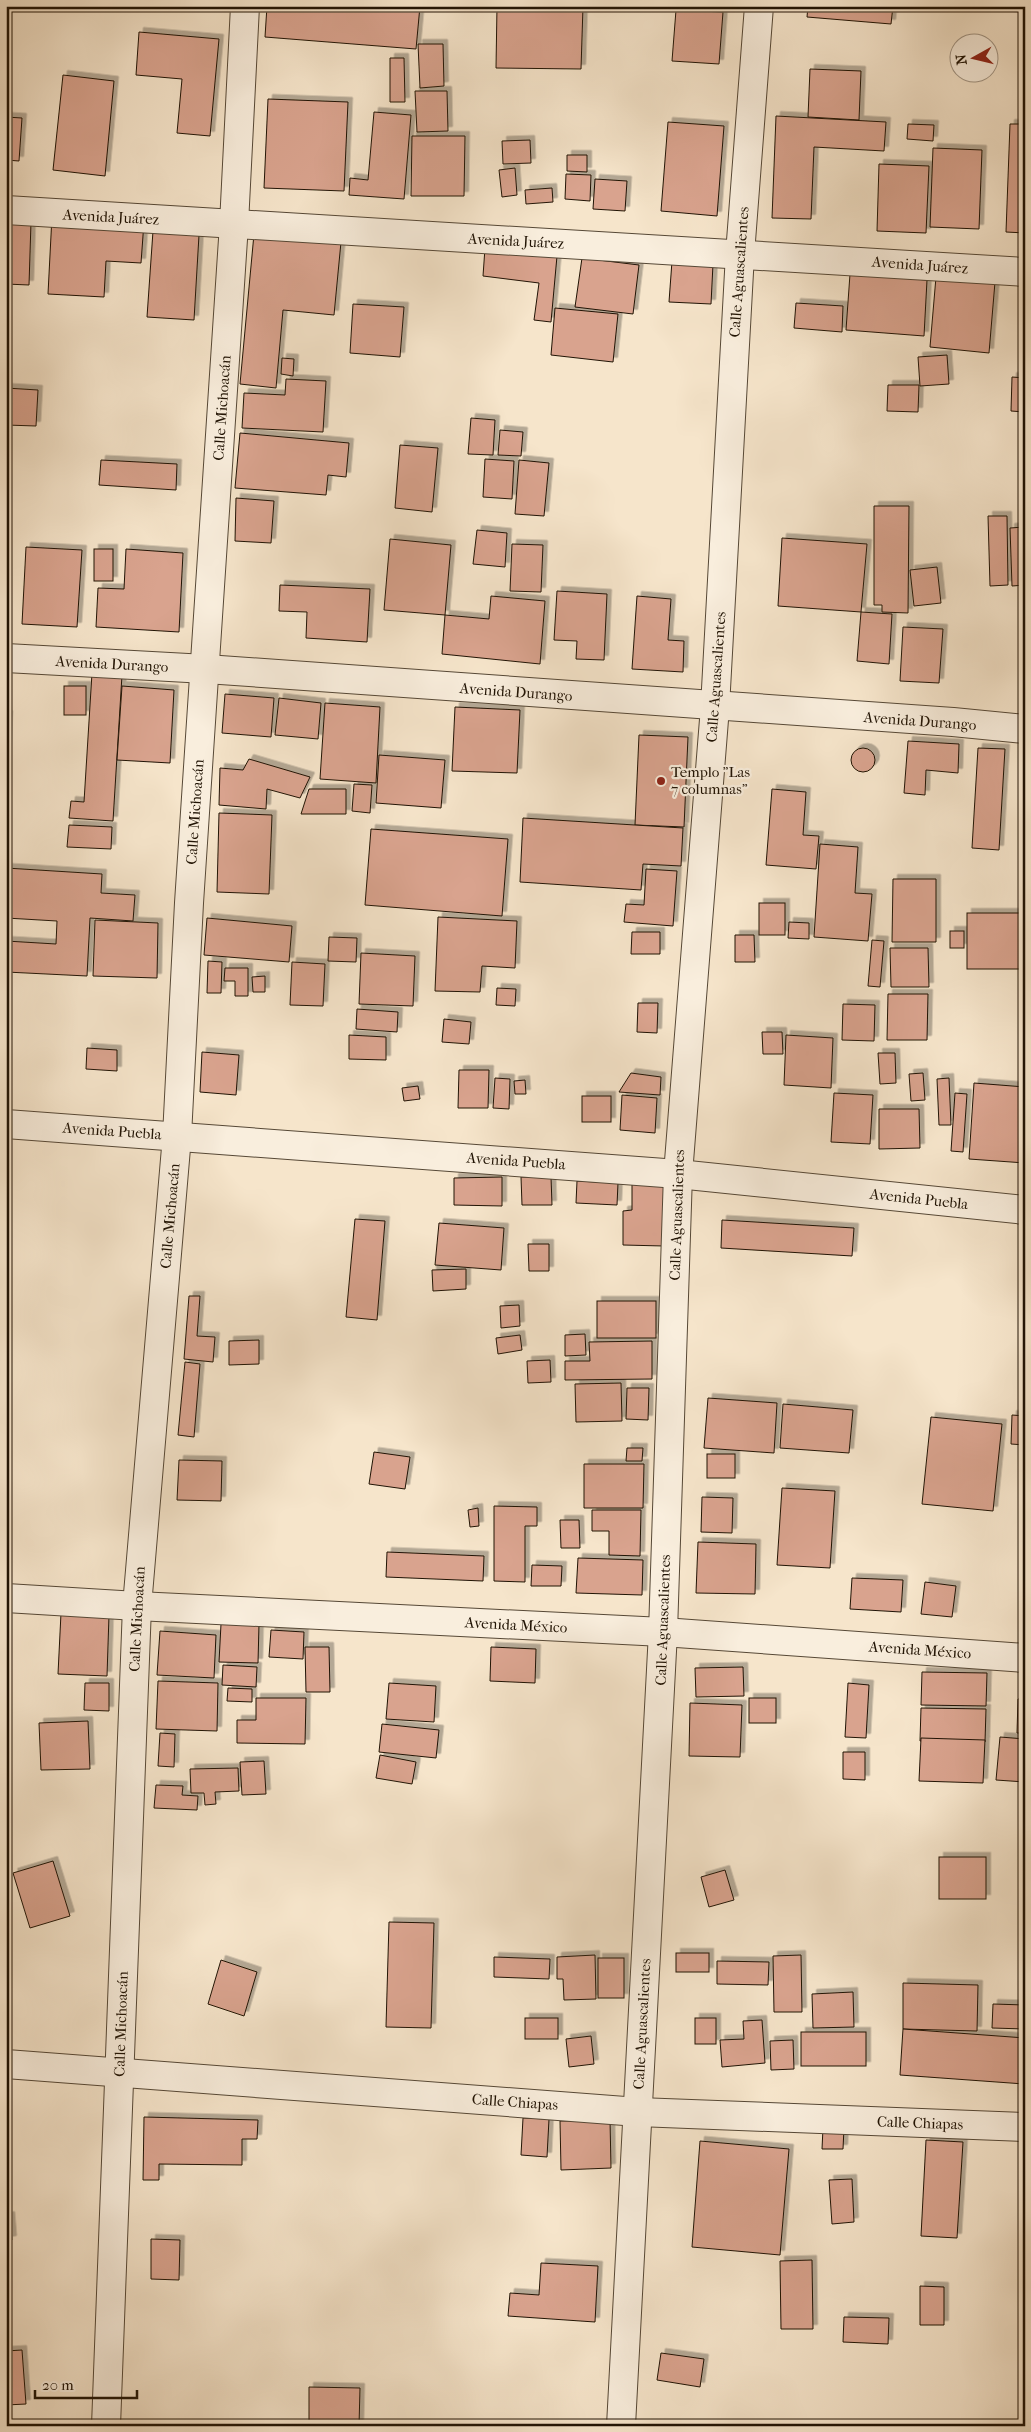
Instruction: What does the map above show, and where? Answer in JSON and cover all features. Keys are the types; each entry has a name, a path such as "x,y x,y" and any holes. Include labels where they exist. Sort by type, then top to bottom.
{"street":[{"name":"Calle Michoacán","path":"106,2426 137,1606 177,1136 189,903 206,670 234,224 245,6"},
{"name":"Calle Aguascalientes","path":"621,2426 663,1632 678,1174 715,707 740,254 759,6"},
{"name":"Avenida Juárez","path":"6,210 1025,272"},
{"name":"Avenida Durango","path":"6,658 206,670 715,707 953,722 1025,729"},
{"name":"Avenida Puebla","path":"6,1124 678,1174 1025,1210"},
{"name":"Avenida México","path":"6,1598 663,1632 1025,1658"},
{"name":"Calle Chiapas","path":"6,2064 638,2112 1025,2127"}],"building":[{"path":"267,6 420,6 416,49 265,37"},
{"path":"497,6 583,6 581,69 496,68"},
{"path":"808,6 893,6 891,24 807,17"},
{"path":"974,6 1025,6 1025,12 974,10"},
{"path":"676,10 723,12 719,64 672,61"},
{"path":"139,32 219,39 210,136 177,133 182,79 136,75"},
{"path":"418,44 443,44 444,86 420,88"},
{"path":"390,58 404,58 405,102 390,102"},
{"path":"810,69 861,71 859,120 808,117"},
{"path":"63,75 114,81 105,176 53,170"},
{"path":"415,91 447,91 448,131 417,132"},
{"path":"268,99 348,102 344,191 264,188"},
{"path":"374,112 411,115 404,199 349,195 350,178 368,180"},
{"path":"776,116 886,122 884,151 814,147 811,219 772,218"},
{"path":"6,117 22,118 19,161 6,160"},
{"path":"668,122 724,126 717,216 661,211"},
{"path":"908,124 934,125 933,141 907,139"},
{"path":"1010,124 1025,124 1025,233 1006,232"},
{"path":"412,136 465,136 464,196 411,196"},
{"path":"530,140 531,163 503,164 502,141"},
{"path":"933,148 982,150 979,229 930,227"},
{"path":"567,155 587,155 587,172 567,171"},
{"path":"879,164 929,166 926,233 877,231"},
{"path":"515,168 517,195 502,197 499,170"},
{"path":"566,174 591,175 590,201 565,199"},
{"path":"595,179 627,181 625,211 593,209"},
{"path":"552,188 553,202 526,204 525,190"},
{"path":"52,216 144,222 141,263 106,261 104,297 48,294"},
{"path":"6,221 31,222 29,285 6,284"},
{"path":"153,231 199,235 194,320 147,317"},
{"path":"254,234 341,242 334,315 283,310 276,388 240,384"},
{"path":"485,248 557,256 551,322 534,320 539,283 483,276"},
{"path":"582,258 639,265 633,314 575,307"},
{"path":"672,261 713,264 711,304 669,302"},
{"path":"850,274 927,280 924,336 846,330"},
{"path":"936,277 995,282 989,353 930,347"},
{"path":"796,303 843,306 842,332 794,328"},
{"path":"353,304 404,307 400,357 350,353"},
{"path":"555,308 618,314 613,362 551,355"},
{"path":"947,355 949,384 920,386 918,357"},
{"path":"282,358 294,359 293,376 281,374"},
{"path":"1012,377 1025,378 1025,412 1011,411"},
{"path":"286,379 326,381 323,432 242,428 244,393 285,395"},
{"path":"888,385 919,385 918,412 887,411"},
{"path":"6,388 38,390 36,426 6,425"},
{"path":"471,418 495,420 493,455 468,454"},
{"path":"500,430 523,432 521,456 498,455"},
{"path":"240,433 349,443 346,477 328,475 326,495 235,488"},
{"path":"400,445 438,448 432,512 395,508"},
{"path":"485,459 514,461 512,499 483,497"},
{"path":"101,460 177,464 176,490 99,485"},
{"path":"519,460 549,463 544,516 515,514"},
{"path":"236,498 274,501 271,543 235,541"},
{"path":"874,506 909,506 908,613 882,612 882,605 874,605"},
{"path":"988,516 1007,516 1008,585 990,586"},
{"path":"1025,527 1025,585 1012,586 1010,528"},
{"path":"477,530 507,533 505,567 473,564"},
{"path":"782,538 867,544 861,612 778,606"},
{"path":"390,539 451,545 445,615 384,610"},
{"path":"512,544 543,545 541,592 510,591"},
{"path":"26,547 82,550 77,627 22,624"},
{"path":"94,549 113,549 113,581 94,581"},
{"path":"126,549 183,553 179,632 96,627 98,588 124,589"},
{"path":"937,567 941,603 914,606 910,570"},
{"path":"280,585 370,589 367,642 306,638 307,612 279,611"},
{"path":"557,591 607,594 604,660 576,659 577,641 554,640"},
{"path":"491,596 545,601 540,664 442,654 445,615 489,619"},
{"path":"637,596 671,599 668,640 684,641 683,672 632,669"},
{"path":"861,612 892,614 889,664 857,661"},
{"path":"903,627 943,629 939,683 900,681"},
{"path":"92,673 122,675 113,821 69,818 71,801 84,802"},
{"path":"64,686 86,686 86,715 64,715"},
{"path":"122,686 174,690 170,763 117,760"},
{"path":"225,694 274,698 271,737 222,733"},
{"path":"279,698 321,703 318,739 275,735"},
{"path":"325,703 380,707 376,783 320,779"},
{"path":"455,707 520,710 517,773 452,771"},
{"path":"6,715 8,715 6,761"},
{"name":"Templo \"Las 7 columnas\"","path":"639,735 688,737 684,827 635,825"},
{"path":"908,741 959,744 958,773 926,770 925,795 904,793"},
{"path":"863,748 872,751 875,760 872,769 863,772 854,769 851,760 854,751"},
{"path":"978,748 1005,749 999,850 972,848"},
{"path":"379,755 445,760 441,808 376,803"},
{"path":"249,759 310,777 300,798 267,789 266,809 219,805 220,768 243,770"},
{"path":"354,784 372,785 370,813 352,811"},
{"path":"309,789 346,789 346,814 301,814"},
{"path":"772,789 806,792 803,835 819,836 816,869 766,865"},
{"path":"219,813 272,815 269,894 217,892"},
{"path":"523,818 683,828 681,866 643,864 641,890 520,882"},
{"path":"69,825 112,827 111,849 67,847"},
{"path":"371,829 508,839 502,916 365,905"},
{"path":"820,844 858,847 855,893 872,894 868,941 814,937"},
{"path":"6,868 102,874 101,893 135,895 133,921 90,918 87,976 6,972 6,941 56,944 57,921 6,918"},
{"path":"646,869 677,871 673,926 624,922 626,904 644,905"},
{"path":"893,879 936,879 936,942 892,942"},
{"path":"759,903 785,903 785,935 759,935"},
{"path":"967,913 1025,913 1025,969 967,969"},
{"path":"438,917 517,921 515,968 482,966 480,992 435,991"},
{"path":"207,918 292,926 289,962 204,955"},
{"path":"95,920 158,923 157,978 93,976"},
{"path":"789,922 809,923 809,939 788,938"},
{"path":"950,931 964,931 964,948 950,948"},
{"path":"632,932 660,932 660,954 631,954"},
{"path":"735,935 754,935 755,962 735,962"},
{"path":"329,937 357,938 356,962 328,961"},
{"path":"872,940 884,941 880,987 868,986"},
{"path":"890,948 928,948 929,987 891,987"},
{"path":"361,953 415,956 413,1006 359,1004"},
{"path":"208,961 222,962 221,993 207,993"},
{"path":"292,962 325,964 323,1006 290,1005"},
{"path":"225,968 248,968 248,996 235,996 235,981 224,981"},
{"path":"265,976 265,992 253,992 252,977"},
{"path":"497,988 516,989 515,1006 496,1005"},
{"path":"888,994 928,994 927,1040 887,1040"},
{"path":"638,1003 658,1003 657,1033 637,1032"},
{"path":"843,1004 875,1005 874,1041 842,1040"},
{"path":"357,1009 398,1012 397,1032 356,1029"},
{"path":"444,1019 471,1022 469,1044 442,1042"},
{"path":"762,1032 782,1032 783,1054 763,1054"},
{"path":"349,1035 386,1037 386,1060 349,1059"},
{"path":"786,1035 833,1038 831,1088 784,1085"},
{"path":"87,1048 117,1050 117,1071 86,1069"},
{"path":"202,1052 239,1055 236,1095 200,1092"},
{"path":"878,1053 895,1053 896,1083 880,1084"},
{"path":"459,1070 489,1070 488,1108 458,1108"},
{"path":"631,1073 661,1077 660,1095 619,1092"},
{"path":"923,1073 925,1100 911,1101 909,1074"},
{"path":"495,1078 510,1079 509,1109 493,1108"},
{"path":"949,1078 951,1125 939,1125 937,1079"},
{"path":"525,1080 526,1094 515,1094 514,1081"},
{"path":"974,1083 1025,1087 1025,1163 969,1159"},
{"path":"418,1086 420,1099 404,1101 402,1088"},
{"path":"834,1093 873,1095 870,1144 831,1142"},
{"path":"955,1093 967,1094 963,1152 951,1151"},
{"path":"622,1095 657,1098 655,1133 620,1130"},
{"path":"582,1096 611,1096 611,1122 582,1122"},
{"path":"879,1109 919,1109 920,1148 879,1149"},
{"path":"502,1177 502,1206 454,1205 454,1178"},
{"path":"521,1177 551,1177 552,1205 522,1205"},
{"path":"577,1181 618,1183 617,1205 576,1203"},
{"path":"632,1183 664,1183 664,1246 623,1245 623,1211 632,1210"},
{"path":"355,1219 385,1221 377,1320 346,1317"},
{"path":"722,1220 854,1228 852,1256 721,1248"},
{"path":"439,1223 504,1228 501,1270 435,1265"},
{"path":"528,1244 549,1244 549,1271 529,1271"},
{"path":"466,1269 466,1289 433,1291 432,1270"},
{"path":"189,1296 200,1296 197,1336 215,1337 213,1362 184,1359"},
{"path":"597,1301 656,1301 656,1338 597,1338"},
{"path":"519,1305 520,1326 501,1328 500,1306"},
{"path":"585,1334 586,1355 565,1356 565,1335"},
{"path":"520,1335 522,1350 498,1354 496,1338"},
{"path":"259,1340 259,1364 229,1365 229,1341"},
{"path":"652,1341 652,1379 565,1380 565,1361 590,1361 589,1342"},
{"path":"550,1360 551,1382 528,1383 527,1361"},
{"path":"185,1362 200,1364 194,1437 178,1435"},
{"path":"621,1383 622,1421 576,1422 575,1384"},
{"path":"627,1388 649,1388 648,1420 626,1419"},
{"path":"708,1398 777,1403 774,1453 704,1448"},
{"path":"783,1404 853,1410 849,1453 780,1448"},
{"path":"1012,1415 1025,1416 1025,1445 1011,1444"},
{"path":"931,1417 1002,1424 993,1511 922,1504"},
{"path":"627,1448 643,1448 642,1461 626,1461"},
{"path":"374,1452 410,1457 405,1489 369,1484"},
{"path":"707,1454 735,1454 735,1478 707,1478"},
{"path":"179,1460 222,1461 221,1501 177,1500"},
{"path":"584,1464 644,1464 643,1508 584,1508"},
{"path":"782,1488 835,1491 830,1568 777,1565"},
{"path":"702,1497 733,1498 732,1533 701,1532"},
{"path":"494,1506 537,1507 537,1526 525,1526 525,1582 494,1581"},
{"path":"478,1508 479,1526 470,1527 468,1510"},
{"path":"592,1510 641,1510 640,1556 609,1555 609,1531 592,1531"},
{"path":"560,1520 579,1520 580,1548 561,1548"},
{"path":"698,1542 756,1544 755,1594 696,1593"},
{"path":"387,1552 484,1556 483,1581 386,1577"},
{"path":"578,1558 643,1560 642,1595 576,1593"},
{"path":"532,1565 562,1566 561,1586 531,1586"},
{"path":"852,1578 903,1580 901,1612 850,1609"},
{"path":"925,1582 956,1586 952,1617 921,1614"},
{"path":"61,1613 109,1615 107,1676 58,1674"},
{"path":"221,1624 259,1624 258,1663 219,1662"},
{"path":"271,1630 304,1632 303,1659 269,1657"},
{"path":"160,1631 216,1635 214,1678 157,1675"},
{"path":"305,1647 329,1647 330,1692 306,1692"},
{"path":"491,1647 536,1649 535,1683 490,1681"},
{"path":"223,1665 257,1667 256,1687 222,1685"},
{"path":"743,1667 744,1696 696,1697 695,1668"},
{"path":"922,1672 987,1673 986,1706 921,1705"},
{"path":"158,1681 218,1683 217,1731 156,1729"},
{"path":"85,1683 109,1683 109,1711 84,1710"},
{"path":"389,1683 436,1686 434,1722 386,1719"},
{"path":"848,1683 869,1685 866,1738 845,1737"},
{"path":"228,1688 252,1689 252,1702 227,1701"},
{"path":"256,1698 306,1698 305,1744 237,1743 237,1720 256,1720"},
{"path":"749,1698 776,1698 776,1723 749,1723"},
{"path":"1018,1699 1025,1699 1025,1733 1017,1733"},
{"path":"690,1703 742,1705 740,1757 689,1756"},
{"path":"921,1708 986,1709 985,1742 920,1741"},
{"path":"88,1721 90,1769 41,1770 39,1723"},
{"path":"382,1724 439,1730 436,1758 379,1752"},
{"path":"160,1733 175,1734 174,1767 158,1766"},
{"path":"1000,1737 1025,1739 1025,1782 996,1780"},
{"path":"921,1738 985,1740 983,1783 919,1781"},
{"path":"843,1752 865,1752 865,1780 843,1779"},
{"path":"380,1755 416,1762 412,1784 376,1778"},
{"path":"264,1761 266,1794 242,1795 240,1762"},
{"path":"238,1768 239,1791 215,1792 216,1804 205,1805 204,1793 191,1793 190,1769"},
{"path":"156,1785 183,1786 182,1795 198,1796 197,1810 154,1808"},
{"path":"939,1857 986,1857 986,1899 939,1899"},
{"path":"53,1861 70,1916 30,1928 13,1873"},
{"path":"725,1870 734,1900 709,1907 701,1877"},
{"path":"389,1922 434,1923 431,2028 386,2027"},
{"path":"676,1953 709,1953 709,1972 676,1972"},
{"path":"595,1955 596,1999 564,2000 563,1979 557,1979 557,1957"},
{"path":"801,1955 802,2012 774,2012 773,1956"},
{"path":"494,1957 550,1959 549,1979 494,1977"},
{"path":"598,1958 624,1958 624,1998 598,1998"},
{"path":"221,1960 257,1972 244,2016 208,2004"},
{"path":"717,1961 769,1962 768,1985 717,1984"},
{"path":"903,1983 978,1985 977,2031 903,2029"},
{"path":"853,1992 854,2027 813,2028 812,1994"},
{"path":"993,2004 1025,2005 1025,2029 992,2028"},
{"path":"525,2018 558,2018 558,2039 525,2039"},
{"path":"695,2018 716,2018 716,2044 695,2044"},
{"path":"762,2020 765,2063 722,2067 720,2040 744,2039 743,2021"},
{"path":"903,2029 1025,2038 1024,2084 900,2075"},
{"path":"801,2032 866,2032 866,2066 801,2066"},
{"path":"591,2036 594,2064 569,2067 566,2039"},
{"path":"793,2040 794,2069 771,2070 770,2041"},
{"path":"144,2117 258,2120 257,2139 242,2139 242,2165 159,2164 159,2180 143,2180"},
{"path":"523,2118 549,2119 547,2157 521,2155"},
{"path":"610,2120 611,2168 561,2170 560,2121"},
{"path":"823,2128 844,2128 843,2149 822,2149"},
{"path":"926,2140 963,2142 957,2238 921,2236"},
{"path":"700,2141 789,2149 780,2255 692,2247"},
{"path":"852,2179 854,2222 832,2224 829,2180"},
{"path":"10,2216 12,2240 6,2241 6,2217"},
{"path":"151,2239 180,2240 179,2280 151,2279"},
{"path":"812,2260 813,2329 781,2329 780,2261"},
{"path":"541,2263 598,2266 595,2322 508,2316 510,2293 539,2295"},
{"path":"920,2286 944,2287 944,2325 920,2325"},
{"path":"844,2317 889,2318 888,2344 843,2342"},
{"path":"22,2350 26,2404 6,2405 6,2351"},
{"path":"661,2353 704,2359 700,2387 657,2380"},
{"path":"309,2387 360,2388 359,2426 309,2426"}],"place":[{"name":"Templo \"Las 7 columnas\"","path":"661,781"}]}
